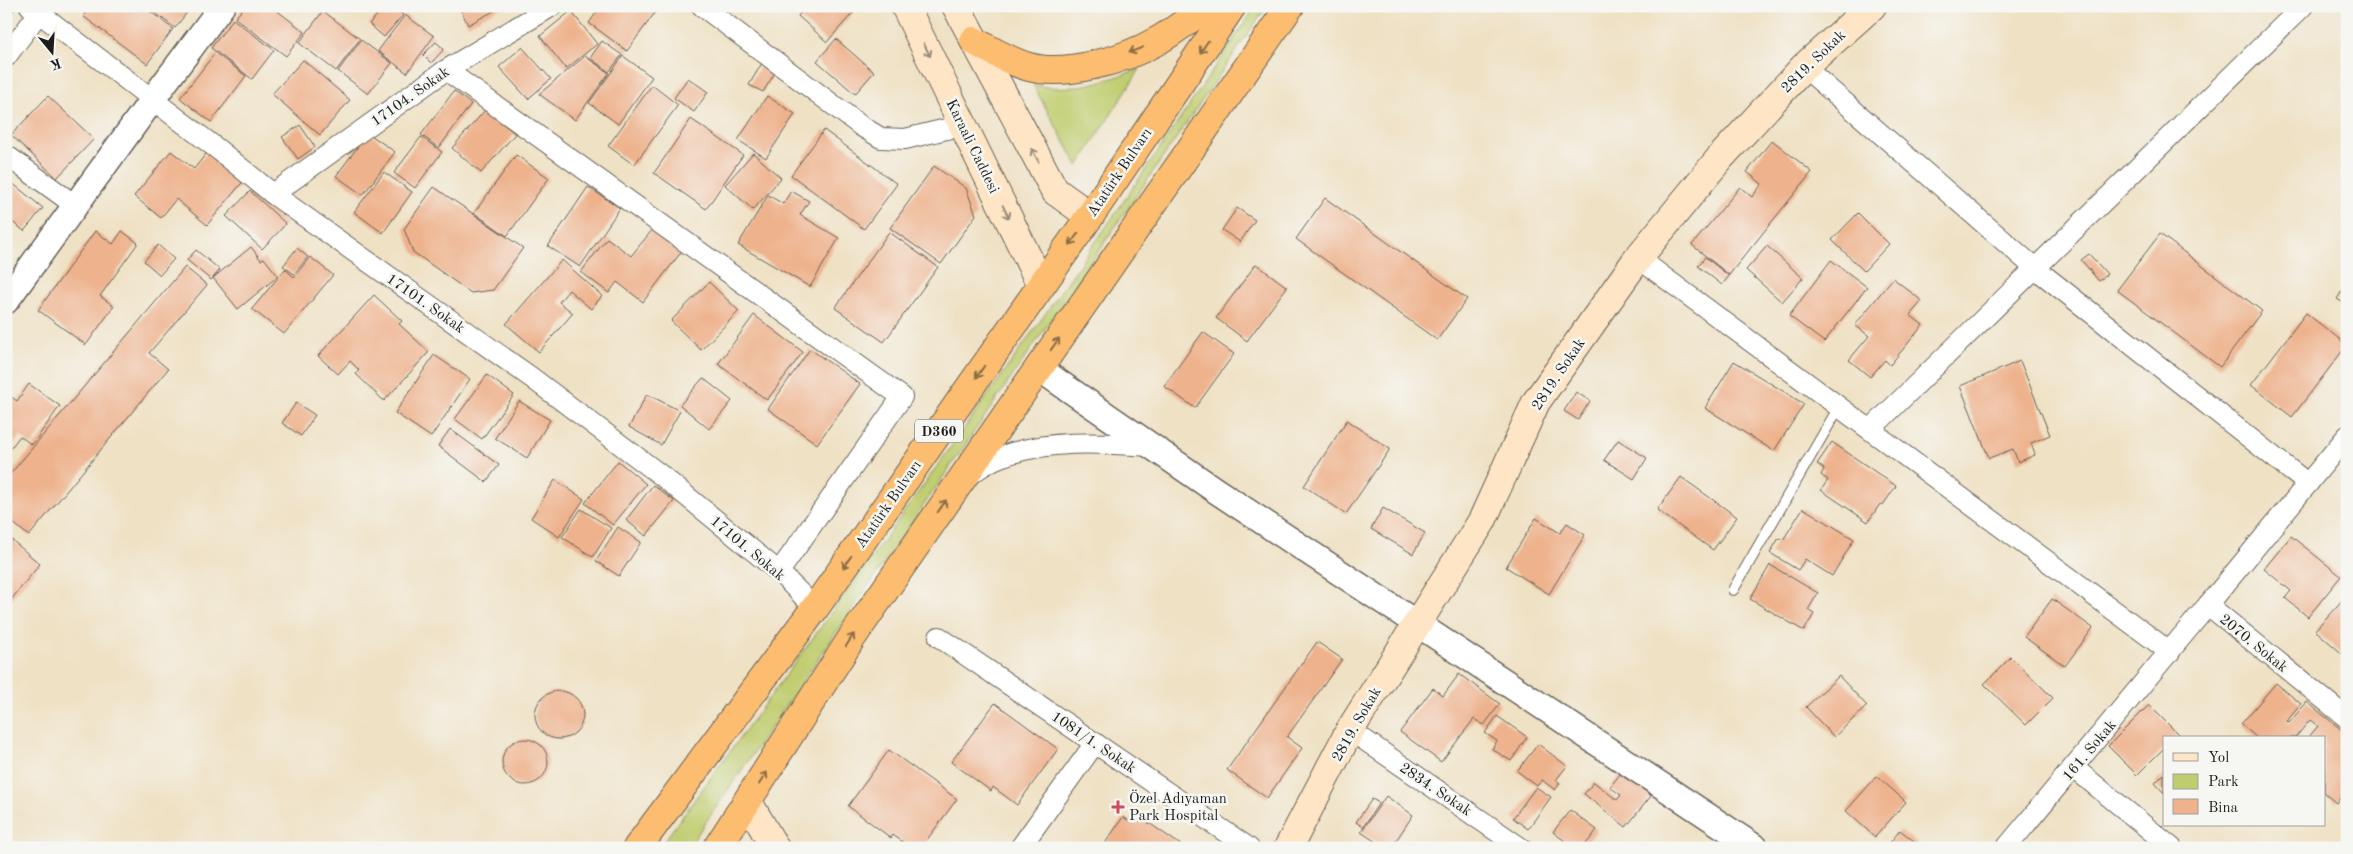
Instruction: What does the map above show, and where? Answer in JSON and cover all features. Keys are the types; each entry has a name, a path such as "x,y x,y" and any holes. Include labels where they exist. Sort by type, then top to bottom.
{"highway":[{"path":"974,41 1020,65 1044,70 1069,70 1094,64 1148,46 1207,6"},
{"name":"Atatürk Bulvarı","path":"637,848 815,608 1090,216 1232,6"},
{"name":"D360","path":"717,848 853,636 1290,6"}],"main road":[{"name":"Karaali Caddesi","path":"905,6 1042,285"},
{"path":"956,6 1055,191 1090,216"},
{"name":"2819. Sokak","path":"1288,848 1350,730 1416,622 1482,520 1536,402 1638,258 1720,158 1804,67 1872,6"},
{"path":"748,802 774,847"}],"street":[{"path":"6,301 222,6"},
{"name":"17104. Sokak","path":"273,194 446,70 552,6"},
{"path":"702,6 861,126 881,138 905,139 963,125"},
{"path":"1871,429 2303,6"},
{"path":"6,57 38,8"},
{"name":"17101. Sokak","path":"38,8 273,194 532,378 662,476 779,572 815,608"},
{"path":"1804,67 2036,269 2308,484"},
{"path":"446,70 902,397 779,572"},
{"path":"6,155 76,206"},
{"path":"1638,258 2170,652"},
{"path":"1038,368 1154,446 1215,490 1756,848"},
{"path":"2208,605 2347,436"},
{"path":"960,480 999,457 1049,445 1097,442 1154,446"},
{"name":"2070. Sokak","path":"2170,652 2208,605 2347,718"},
{"name":"1081/1. Sokak","path":"939,637 1249,848"},
{"name":"161. Sokak","path":"2006,848 2170,652"},
{"name":"2834. Sokak","path":"1350,730 1521,848"},
{"path":"1020,848 1094,743"},
{"path":"2074,768 2172,848"}],"lane":[{"path":"1733,590 1839,407"}],"green space":[{"path":"1256,6 1267,6 688,848 659,848 963,430 1111,219"},
{"path":"1140,69 1078,166 1033,85 1061,88 1074,87"}],"building":[{"path":"6,6 16,7 6,20"},
{"path":"91,6 143,6 173,29 147,64 83,16"},
{"path":"146,6 192,6 175,28"},
{"path":"245,6 271,6 305,32 286,56 235,18"},
{"path":"365,6 393,6 403,15 384,37 369,24 377,15"},
{"path":"459,6 503,6 468,25"},
{"path":"601,6 659,7 627,51 589,23"},
{"path":"806,6 859,6 827,42 798,16"},
{"path":"323,11 360,39 336,71 299,43"},
{"path":"571,11 597,44 566,69 540,36"},
{"path":"405,15 434,36 407,73 378,51"},
{"path":"233,19 274,50 252,79 211,48"},
{"path":"836,39 874,72 855,94 817,61"},
{"path":"361,40 392,63 368,94 338,71"},
{"path":"602,41 622,55 609,72 590,58"},
{"path":"436,42 444,49 431,63 423,55"},
{"path":"522,47 551,79 528,99 499,67"},
{"path":"215,53 246,76 211,122 180,98"},
{"path":"585,56 609,73 575,120 539,94"},
{"path":"623,56 652,77 618,124 589,103"},
{"path":"303,60 350,100 320,135 272,94"},
{"path":"762,63 776,71 763,92 749,85"},
{"path":"688,78 708,92 694,112 674,98"},
{"path":"652,85 678,105 634,165 608,146"},
{"path":"454,91 471,104 439,148 421,135"},
{"path":"48,96 94,139 57,178 11,135"},
{"path":"767,96 795,114 766,158 738,140"},
{"path":"486,109 515,134 481,173 452,148"},
{"path":"691,119 743,155 706,209 654,173"},
{"path":"300,125 315,147 298,159 282,137"},
{"path":"824,130 897,184 864,229 791,175"},
{"path":"368,133 395,152 363,195 336,176"},
{"path":"421,137 442,152 415,188 394,173"},
{"path":"1772,140 1812,172 1729,275 1692,245 1740,187 1752,197 1762,184 1747,172"},
{"path":"209,150 245,179 207,225 176,199 161,218 134,196 171,151 194,169"},
{"path":"753,153 781,178 753,210 725,185"},
{"path":"516,155 549,178 507,236 474,213"},
{"path":"934,166 966,188 976,215 941,264 890,228"},
{"path":"384,172 412,192 383,233 354,212"},
{"path":"6,178 43,208 24,231 6,217"},
{"path":"434,187 523,248 493,290 471,293 413,252 404,229"},
{"path":"588,187 620,208 580,267 548,246"},
{"path":"250,191 286,224 262,249 226,216"},
{"path":"791,191 809,201 800,215 839,238 810,287 738,245 768,195 783,204"},
{"path":"1325,198 1467,299 1437,340 1296,239"},
{"path":"1237,208 1255,220 1240,242 1222,230"},
{"path":"1858,213 1889,244 1864,271 1832,240"},
{"path":"653,229 682,251 643,302 617,282 609,293 581,272 607,238 631,256"},
{"path":"95,231 113,244 122,231 138,243 100,296 114,306 86,345 38,310"},
{"path":"889,232 938,267 884,342 835,308"},
{"path":"2160,234 2262,311 2220,367 2117,290"},
{"path":"158,245 174,259 160,275 144,261"},
{"path":"1767,246 1803,278 1782,302 1746,270"},
{"path":"251,247 261,260 264,258 278,276 238,309 213,278"},
{"path":"297,248 308,257 294,274 283,266"},
{"path":"196,250 220,270 211,280 187,260"},
{"path":"2089,254 2107,274 2099,281 2081,260"},
{"path":"310,257 333,275 284,334 252,309 285,269 294,277"},
{"path":"1705,257 1729,276 1722,285 1698,266"},
{"path":"562,260 602,296 591,309 569,290 559,302 573,313 539,352 506,324"},
{"path":"1831,260 1867,287 1824,342 1789,316"},
{"path":"1256,264 1287,287 1247,341 1216,318"},
{"path":"185,267 207,285 149,353 168,369 29,536 6,517 6,479"},
{"path":"1893,278 1922,301 1910,315 1923,325 1890,365 1885,360 1870,377 1849,360 1869,336 1855,325"},
{"path":"709,282 739,311 701,350 671,321"},
{"path":"2347,283 2347,305 2337,299"},
{"path":"374,295 402,321 399,324 429,352 384,401 356,374 359,370 350,361 338,374 318,356"},
{"path":"2306,313 2347,345 2292,417 2251,385"},
{"path":"754,315 803,352 767,400 718,364"},
{"path":"1203,332 1234,354 1195,408 1164,386"},
{"path":"810,349 860,384 817,444 768,409"},
{"path":"434,355 470,379 431,437 395,413"},
{"path":"1734,361 1804,404 1774,451 1705,408"},
{"path":"2020,361 2050,435 2031,443 2035,455 2018,462 2013,449 1989,458 1960,386"},
{"path":"487,375 514,395 482,439 455,419"},
{"path":"703,378 732,401 709,429 680,405"},
{"path":"29,384 60,406 32,445 20,436 6,454 6,393 17,401"},
{"path":"1576,392 1590,401 1578,420 1564,411"},
{"path":"647,394 680,411 661,445 629,427"},
{"path":"519,401 550,420 527,458 495,438"},
{"path":"296,403 315,415 301,436 282,423"},
{"path":"1347,420 1390,449 1346,514 1304,486"},
{"path":"450,429 499,465 486,482 438,446"},
{"path":"1618,440 1647,458 1634,479 1604,460"},
{"path":"1832,442 1896,486 1883,505 1880,504 1868,522 1821,490 1828,480 1821,475 1824,469 1817,464"},
{"path":"618,461 646,484 613,525 585,503"},
{"path":"1681,477 1737,517 1713,550 1657,510"},
{"path":"555,480 584,499 559,537 531,518"},
{"path":"653,485 674,501 646,536 626,520"},
{"path":"1383,508 1425,533 1413,554 1371,529"},
{"path":"1803,508 1854,539 1832,576 1805,559 1798,570 1770,553 1779,538 1783,540"},
{"path":"581,509 611,528 593,557 562,537"},
{"path":"1536,518 1560,533 1567,523 1585,535 1549,594 1506,567"},
{"path":"618,527 641,542 619,576 596,561"},
{"path":"6,535 40,564 6,606"},
{"path":"2291,536 2341,576 2308,617 2285,598 2291,591 2264,569"},
{"path":"1770,565 1818,593 1808,610 1814,614 1804,631 1750,599"},
{"path":"2347,595 2347,658 2315,630"},
{"path":"2052,599 2093,628 2065,666 2024,637"},
{"path":"1317,642 1342,659 1287,737 1302,748 1267,798 1227,770"},
{"path":"2011,657 2053,698 2026,725 1984,684"},
{"path":"1459,674 1500,704 1484,725 1474,719 1441,762 1400,732 1433,688 1443,696"},
{"path":"1839,676 1867,706 1834,737 1806,707"},
{"path":"2276,683 2301,704 2287,721 2289,723 2307,702 2347,734 2347,790 2336,803 2326,795 2326,736 2310,736 2318,726 2310,720 2297,736 2255,736 2241,724"},
{"path":"559,691 568,693 576,698 581,706 583,715 581,724 576,732 568,737 559,739 550,737 542,732 537,724 535,715 537,706 542,698 550,693"},
{"path":"995,703 1058,749 1017,805 993,787 991,791 951,762"},
{"path":"2149,705 2178,734 2176,736 2163,736 2163,749 2137,775 2108,746"},
{"path":"1497,716 1527,737 1511,761 1492,749 1497,741 1485,733"},
{"path":"520,739 530,739 542,745 547,753 547,771 542,779 534,784 520,785 512,782 505,775 502,767 502,757 505,749 512,742"},
{"path":"1538,744 1567,766 1556,780 1560,783 1555,790 1542,780 1537,786 1517,771"},
{"path":"889,750 957,799 921,848 911,848 893,835 891,838 848,806"},
{"path":"1620,774 1631,782 1632,780 1651,796 1626,827 1584,794 1594,782 1617,800 1621,795 1610,787"},
{"path":"2163,775 2163,792 2155,783"},
{"path":"1877,776 1906,802 1875,837 1846,811"},
{"path":"1536,787 1551,797 1528,829 1513,818"},
{"path":"1386,796 1413,815 1391,848 1385,848 1361,832"},
{"path":"1372,799 1379,803 1363,827 1356,822"},
{"path":"1570,810 1597,830 1583,848 1574,848 1553,832"},
{"path":"1136,814 1185,848 1102,848 1123,817 1131,822"},
{"path":"1900,830 1923,848 1886,848"}],"place":[{"name":"Özel Adıyaman Park Hospital","path":"1118,807"}]}
